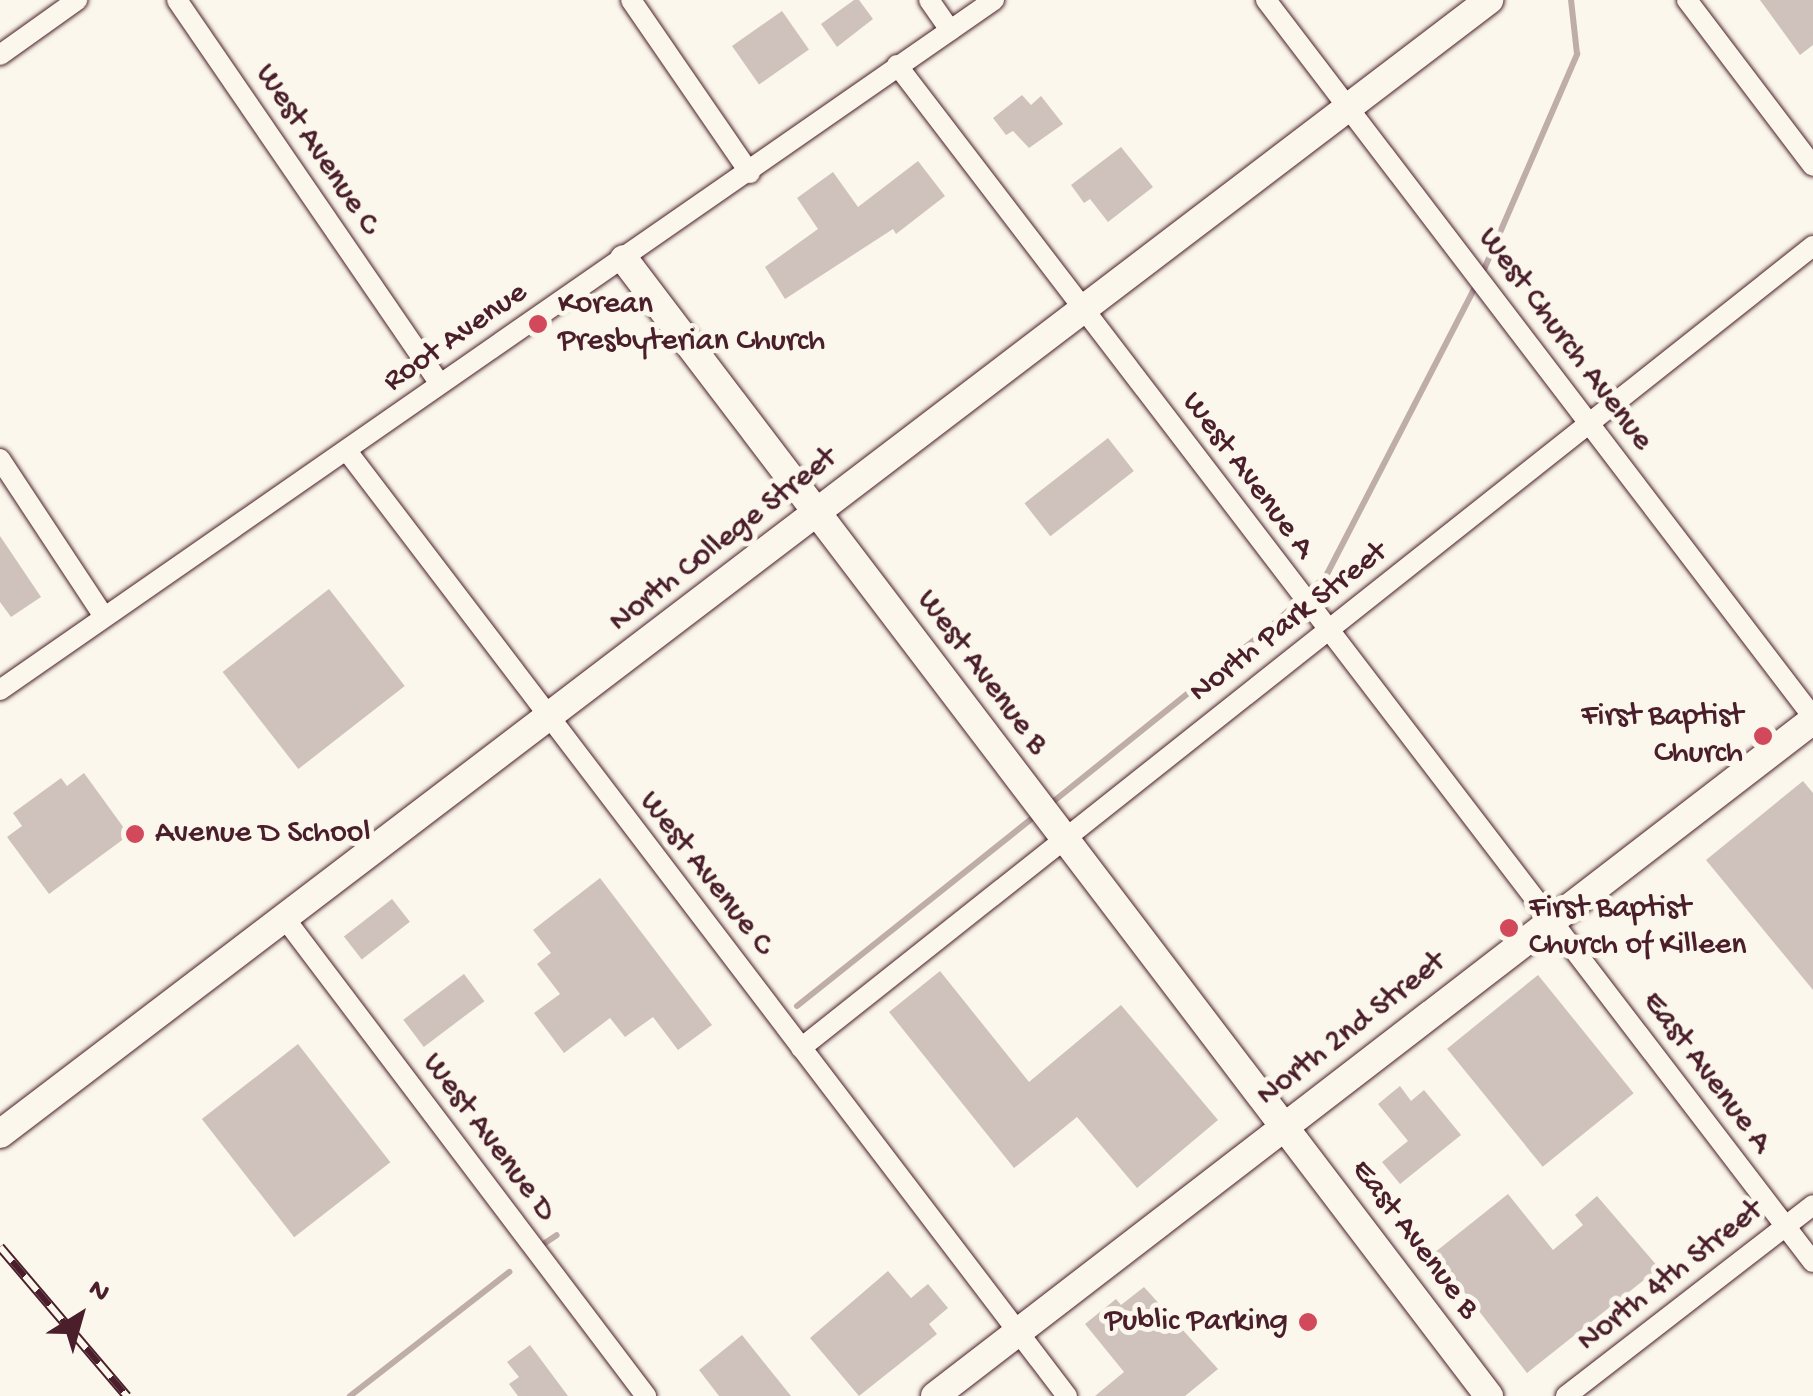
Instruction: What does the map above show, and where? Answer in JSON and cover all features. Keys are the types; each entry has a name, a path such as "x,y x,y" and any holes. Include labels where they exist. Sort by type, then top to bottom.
{"street":[{"path":"0,54 77,0"},
{"name":"West Avenue C","path":"178,0 440,384"},
{"path":"630,0 750,172"},
{"path":"929,0 950,30"},
{"name":"Root Avenue","path":"0,690 994,0"},
{"name":"West Church Avenue","path":"1266,0 1513,319 1813,718"},
{"name":"North College Street","path":"1,1130 549,720 1489,0"},
{"path":"1687,0 1813,166"},
{"name":"West Avenue A","path":"897,65 1552,921"},
{"name":"North Park Street","path":"801,1048 1058,834 1322,624 1590,424 1813,246"},
{"name":"West Avenue B","path":"624,259 1284,1127"},
{"name":"West Avenue C","path":"347,451 1067,1396"},
{"path":"0,459 104,617"},
{"name":"North 2nd Street","path":"935,1396 1813,718"},
{"name":"West Avenue D","path":"283,916 646,1396"},
{"name":"East Avenue A","path":"1552,921 1813,1262"},
{"name":"East Avenue B","path":"1284,1127 1489,1396"},
{"name":"North 4th Street","path":"1566,1396 1813,1205"}],"building":[{"path":"859,0 873,19 837,47 821,24"},
{"path":"1760,0 1813,0 1813,45 1800,55"},
{"path":"782,11 809,50 759,84 732,46"},
{"path":"1022,95 1031,105 1041,96 1063,124 1029,148 1013,131 1006,135 993,118"},
{"path":"1121,147 1153,187 1108,222 1090,199 1084,203 1071,185"},
{"path":"918,161 945,196 896,234 893,229 785,299 765,267 818,229 797,198 833,172 858,207"},
{"path":"1108,438 1134,471 1050,536 1024,503"},
{"path":"0,536 41,597 11,617 0,602"},
{"path":"329,589 405,686 298,769 223,672"},
{"path":"84,773 129,835 49,894 7,837 22,826 13,813 61,778 67,786"},
{"path":"1803,781 1813,793 1813,990 1706,860"},
{"path":"600,878 712,1025 678,1050 653,1017 625,1037 610,1018 564,1053 534,1013 560,994 537,964 551,953 533,930"},
{"path":"392,899 410,922 362,959 344,937"},
{"path":"940,971 1029,1082 1121,1005 1218,1120 1137,1188 1077,1117 1014,1168 889,1012"},
{"path":"464,974 484,1001 424,1047 403,1020"},
{"path":"1538,975 1634,1093 1543,1167 1447,1049"},
{"path":"298,1044 390,1162 294,1237 202,1119"},
{"path":"1400,1086 1411,1101 1424,1090 1461,1135 1400,1184 1382,1162 1408,1141 1378,1104"},
{"path":"1508,1194 1553,1250 1583,1225 1575,1215 1597,1196 1659,1268 1527,1373 1434,1253"},
{"path":"888,1271 911,1298 928,1284 948,1308 929,1324 937,1334 859,1396 810,1338"},
{"path":"1144,1287 1218,1369 1185,1396 1095,1396 1124,1372 1085,1324 1116,1299 1121,1305"},
{"path":"742,1335 791,1396 719,1396 699,1370"},
{"path":"530,1345 568,1396 518,1396 509,1384 519,1377 507,1362"}],"waterway":[{"path":"1482,274 1577,54 1571,0"},
{"path":"1049,805 1267,630 1326,576 1476,285"},
{"path":"797,1006 1039,813"},
{"path":"545,1243 557,1235"},
{"path":"350,1396 509,1272"}],"railway":[{"path":"0,1247 127,1396"}],"place":[{"name":"Korean Presbyterian Church","path":"538,324"},
{"name":"First Baptist Church","path":"1763,736"},
{"name":"Avenue D School","path":"135,834"},
{"name":"First Baptist Church of Killeen","path":"1509,928"},
{"name":"Public Parking","path":"1308,1322"}]}
